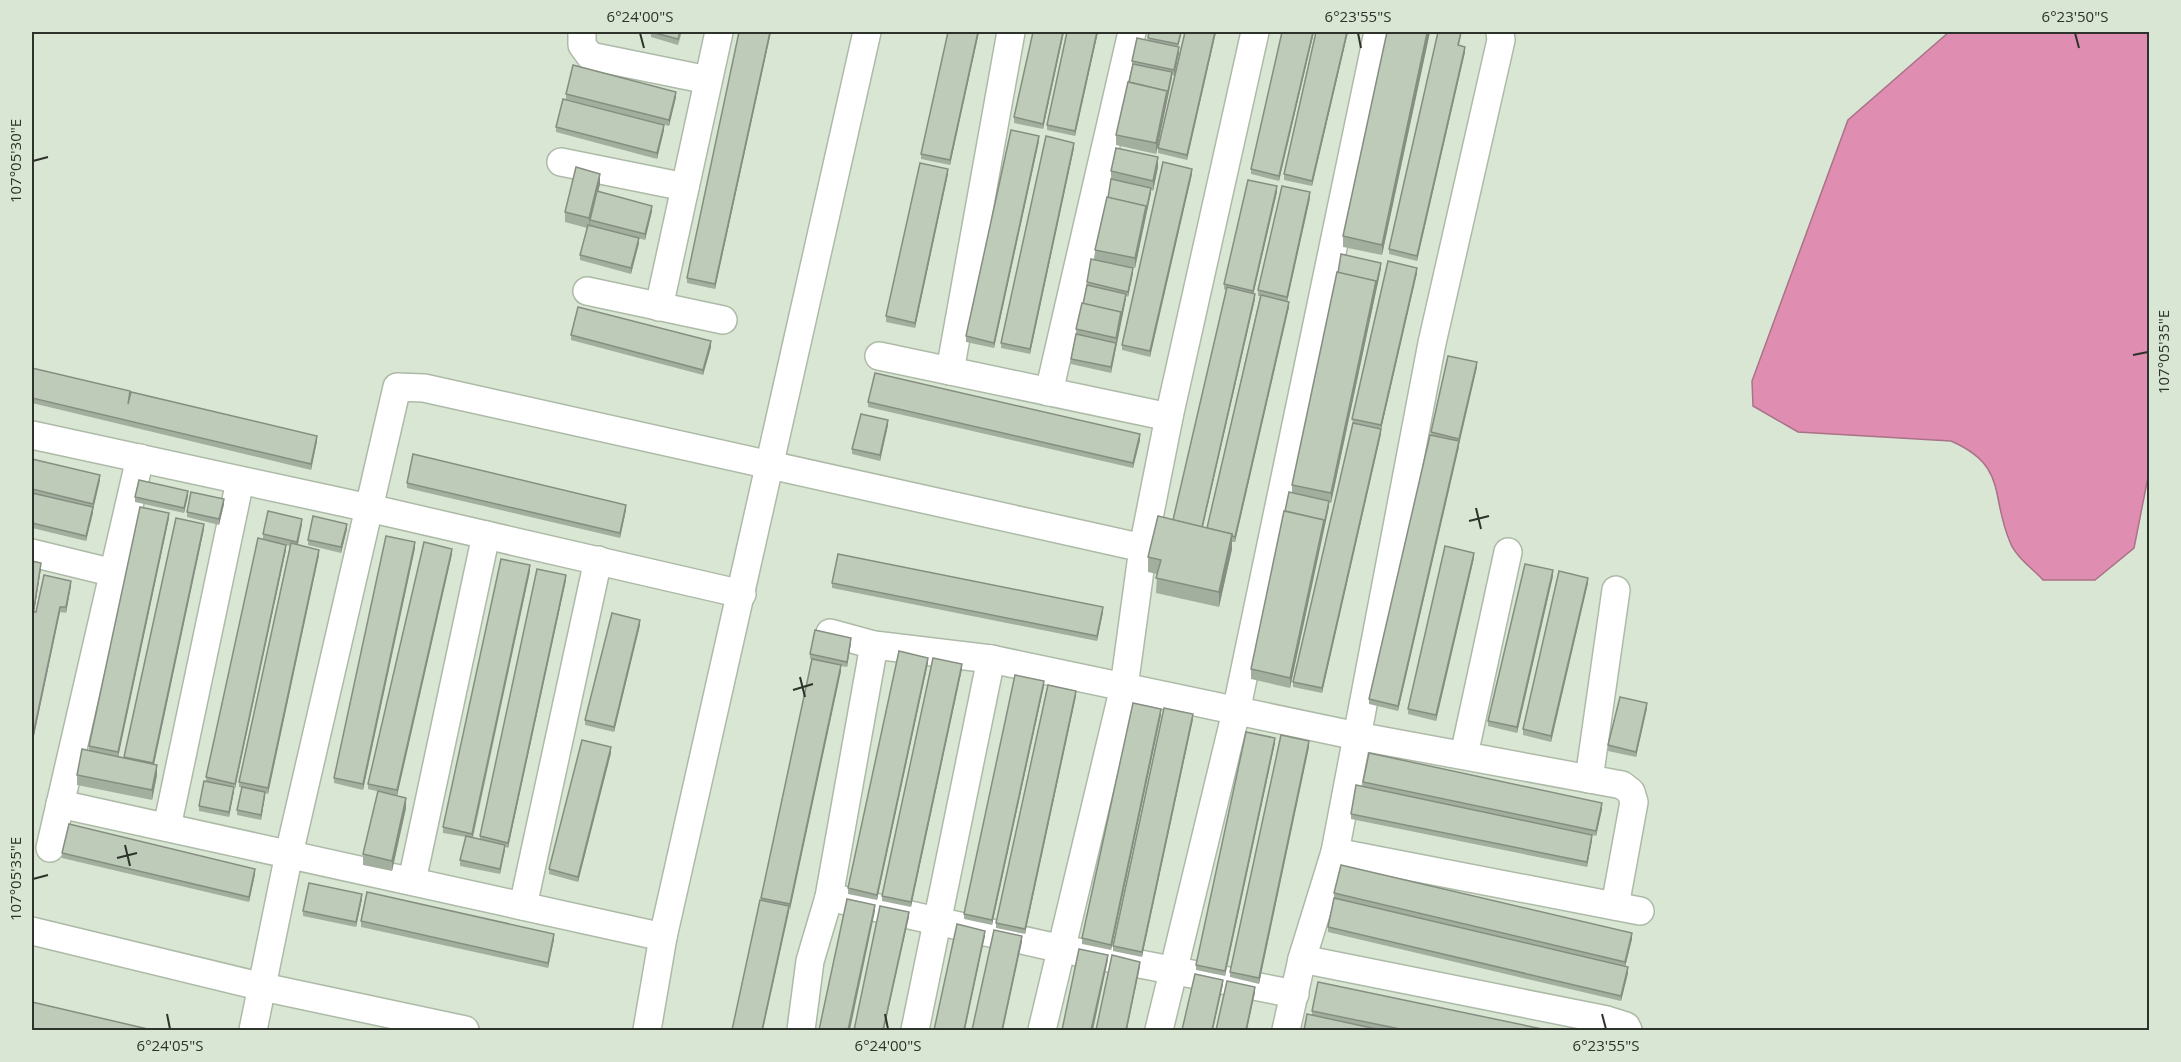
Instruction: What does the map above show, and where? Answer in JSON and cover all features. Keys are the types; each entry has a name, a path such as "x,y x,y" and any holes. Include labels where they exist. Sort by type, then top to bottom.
{"street":[{"path":"582,32 582,45 590,56 708,80"},
{"path":"659,307 719,32"},
{"path":"647,1030 663,937 867,32"},
{"path":"950,371 1011,32"},
{"path":"1049,392 1132,32"},
{"path":"1042,1030 1124,687 1143,548 1169,417 1255,32"},
{"path":"1159,1030 1236,712 1378,32"},
{"path":"1286,1030 1302,959 1335,852 1432,343 1501,40 1500,32"},
{"path":"561,162 685,187"},
{"path":"587,291 723,320"},
{"path":"879,356 1169,417"},
{"path":"253,1030 289,854 397,387 424,388 1143,548"},
{"path":"32,435 369,508 741,594"},
{"path":"50,848 140,458"},
{"path":"167,827 240,481"},
{"path":"411,881 486,535"},
{"path":"1464,755 1508,552"},
{"path":"32,553 114,573"},
{"path":"523,906 598,560"},
{"path":"1589,779 1616,590"},
{"path":"830,633 874,645 991,659 1236,712 1589,779 1622,786 1630,792 1634,802 1627,908 1335,852"},
{"path":"801,1030 810,961 829,897 874,645"},
{"path":"915,1030 939,922 991,659"},
{"path":"60,804 663,937"},
{"path":"829,897 1062,950 1174,969 1294,994"},
{"path":"32,931 263,987 465,1030"},
{"path":"1302,959 1607,1020 1626,1026 1628,1030"}],"shaded area":[{"path":"1949,32 2149,32 2150,467 2134,548 2095,580 2043,580 2012,547 1989,472 1969,451 1951,441 1798,432 1753,406 1752,381 1848,120"}],"building":[{"path":"651,32 680,32 678,39"},
{"path":"739,32 770,32 715,284 687,278"},
{"path":"948,32 978,32 950,160 921,154"},
{"path":"1033,32 1063,32 1043,124 1014,117"},
{"path":"1067,32 1097,32 1075,131 1047,125"},
{"path":"1149,32 1181,32 1178,44 1148,38"},
{"path":"1185,32 1215,32 1187,155 1158,148"},
{"path":"1282,32 1313,32 1279,176 1251,169"},
{"path":"1316,32 1347,32 1312,181 1284,174"},
{"path":"1387,32 1427,33 1382,245 1343,236"},
{"path":"1438,32 1461,32 1458,45 1465,47 1417,256 1389,249"},
{"path":"1137,38 1179,47 1174,70 1132,61"},
{"path":"1133,64 1172,72 1167,96 1167,91 1129,82"},
{"path":"573,65 676,92 669,120 566,94"},
{"path":"1128,82 1167,91 1156,143 1116,135"},
{"path":"563,99 664,125 657,153 556,127"},
{"path":"1011,130 1039,136 994,343 966,336"},
{"path":"1046,136 1074,143 1030,349 1001,343"},
{"path":"1116,148 1158,157 1153,181 1111,171"},
{"path":"1163,162 1192,169 1150,351 1122,345"},
{"path":"920,163 948,169 915,323 886,316"},
{"path":"576,167 600,174 589,218 565,212"},
{"path":"1111,179 1151,188 1146,211 1146,206 1108,198"},
{"path":"1248,180 1277,186 1253,291 1224,284"},
{"path":"1282,186 1310,192 1287,297 1258,290"},
{"path":"597,191 652,206 645,234 590,220"},
{"path":"1107,197 1146,206 1135,258 1095,250"},
{"path":"588,225 639,238 631,268 580,255"},
{"path":"1341,254 1381,263 1376,286 1376,281 1338,273"},
{"path":"1091,259 1133,268 1128,292 1087,282"},
{"path":"1388,261 1417,268 1381,425 1352,419"},
{"path":"1337,272 1376,281 1331,493 1292,485"},
{"path":"1087,285 1126,294 1121,317 1121,312 1083,304"},
{"path":"1227,287 1255,294 1202,527 1173,520"},
{"path":"1261,295 1289,302 1235,537 1232,534 1207,528"},
{"path":"1082,303 1121,312 1116,338 1076,329"},
{"path":"578,307 711,341 703,370 571,335"},
{"path":"1076,334 1116,343 1111,367 1071,359"},
{"path":"1448,356 1477,362 1459,439 1431,432"},
{"path":"32,368 130,391 128,404 131,392 317,436 311,464 32,398"},
{"path":"875,373 1140,434 1133,463 868,402"},
{"path":"861,414 888,420 880,455 852,449"},
{"path":"1353,423 1381,429 1322,688 1293,682"},
{"path":"1430,435 1459,441 1398,706 1369,699"},
{"path":"413,454 626,505 620,533 407,483"},
{"path":"32,459 100,475 93,504 32,489"},
{"path":"139,480 188,491 184,508 135,497"},
{"path":"191,492 224,499 219,519 187,512"},
{"path":"1289,492 1329,501 1324,525 1324,520 1285,511"},
{"path":"32,493 93,507 86,536 32,523"},
{"path":"140,507 169,513 118,752 89,746"},
{"path":"268,511 302,519 297,542 263,534"},
{"path":"1284,511 1324,520 1290,678 1251,669"},
{"path":"313,516 347,524 341,547 308,540"},
{"path":"1158,516 1232,534 1219,592 1156,578 1161,560 1148,557"},
{"path":"176,518 204,524 153,763 124,757"},
{"path":"386,536 415,542 363,784 334,778"},
{"path":"258,538 286,545 235,784 206,777"},
{"path":"424,542 452,549 397,790 368,784"},
{"path":"291,543 319,550 268,788 239,782"},
{"path":"1445,546 1474,553 1436,715 1408,709"},
{"path":"838,554 1103,607 1097,636 832,583"},
{"path":"501,559 530,565 472,834 443,827"},
{"path":"32,561 41,563 34,608 32,607"},
{"path":"1525,564 1553,570 1517,727 1488,721"},
{"path":"537,569 566,575 508,843 480,836"},
{"path":"1559,571 1588,578 1551,736 1523,729"},
{"path":"44,575 71,581 66,607 60,607 32,740 32,611 36,612"},
{"path":"612,613 640,620 614,727 585,720"},
{"path":"815,630 851,638 847,662 810,654"},
{"path":"899,651 928,658 877,895 848,888"},
{"path":"933,658 962,664 911,902 882,896"},
{"path":"812,659 841,665 790,904 761,898"},
{"path":"1015,675 1044,681 992,920 964,914"},
{"path":"1048,685 1076,691 1025,929 996,923"},
{"path":"1620,697 1647,703 1636,752 1608,745"},
{"path":"1133,703 1161,709 1111,945 1082,938"},
{"path":"1164,708 1193,714 1142,952 1113,946"},
{"path":"1246,732 1275,738 1225,971 1196,965"},
{"path":"1281,735 1309,741 1259,978 1230,972"},
{"path":"582,740 611,747 578,877 549,869"},
{"path":"82,749 157,765 152,790 77,775"},
{"path":"1369,753 1602,803 1596,831 1363,782"},
{"path":"204,781 234,787 229,812 199,806"},
{"path":"1356,785 1592,835 1587,862 1351,814"},
{"path":"242,787 265,792 261,815 237,810"},
{"path":"378,791 406,798 392,861 363,854"},
{"path":"69,824 255,869 249,897 62,853"},
{"path":"466,836 505,845 500,869 460,860"},
{"path":"1341,865 1632,933 1625,962 1334,893"},
{"path":"309,883 362,894 356,922 303,911"},
{"path":"367,892 554,934 548,963 361,921"},
{"path":"1334,898 1628,967 1621,996 1328,927"},
{"path":"847,899 875,905 848,1030 819,1030"},
{"path":"760,900 789,906 762,1030 732,1030"},
{"path":"880,906 909,912 883,1030 854,1030"},
{"path":"957,924 985,931 964,1030 934,1030"},
{"path":"994,930 1022,936 1002,1030 972,1030"},
{"path":"1079,949 1108,955 1091,1030 1062,1030"},
{"path":"1112,955 1140,962 1126,1030 1096,1030"},
{"path":"1195,974 1223,980 1212,1030 1182,1030"},
{"path":"1227,981 1255,987 1246,1030 1216,1030"},
{"path":"1318,982 1547,1030 1405,1030 1312,1011"},
{"path":"32,1002 152,1030 32,1030"},
{"path":"1307,1014 1381,1030 1304,1030"}]}
